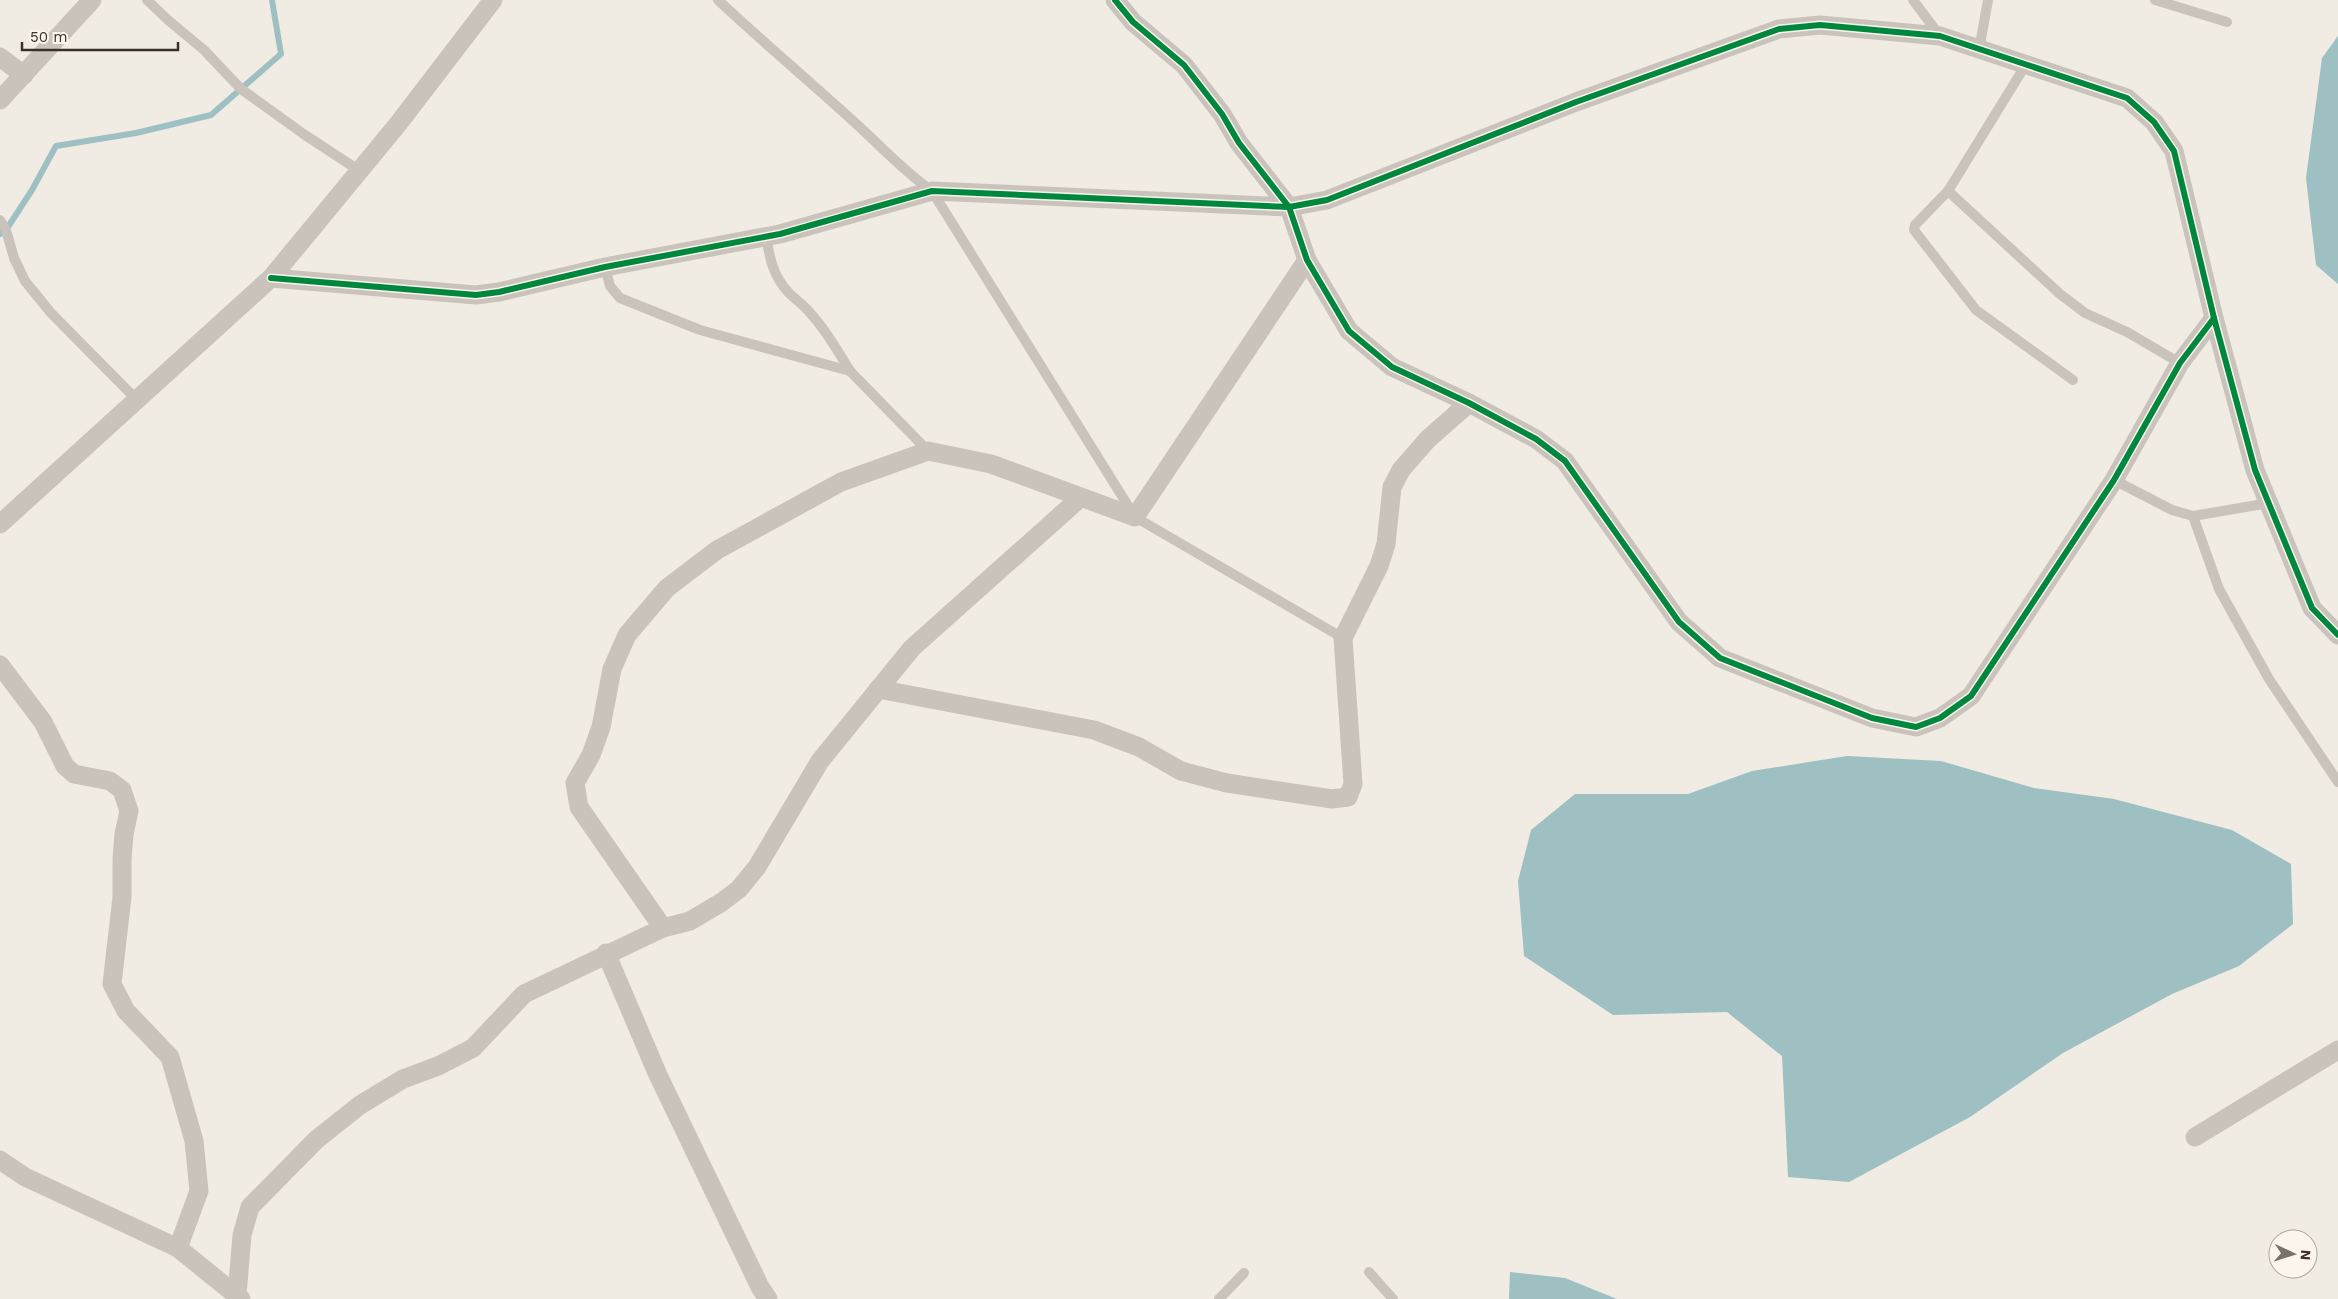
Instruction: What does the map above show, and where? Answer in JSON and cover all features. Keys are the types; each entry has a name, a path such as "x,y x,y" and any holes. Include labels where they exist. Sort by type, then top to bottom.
{"street":[{"path":"0,100 92,0"},
{"path":"0,524 271,278 398,124 493,0"},
{"path":"1115,0 1132,22 1184,65 1222,114 1239,144 1289,207 1307,260 1349,331 1392,367 1469,403 1536,439 1565,461 1679,622 1720,658 1872,718 1916,727 1940,718 1971,696 2027,615 2114,480 2180,362 2214,318"},
{"path":"271,278 476,294 499,292 605,267 766,237 932,191 1289,207 1326,200 1576,102 1779,29 1820,25 1940,36 2025,66 2127,98 2154,122 2174,151 2214,318 2255,470 2312,608 2338,635"},
{"path":"0,57 24,75"},
{"path":"663,928 579,807 575,783 592,755 601,727 612,669 627,635 667,588 717,550 841,482 928,452 991,464 1135,518 1307,260"},
{"path":"878,689 1094,730 1139,747 1180,771 1227,783 1332,799 1348,797 1353,784 1342,638 1379,566 1386,544 1392,487 1401,470 1428,439 1469,403"},
{"path":"239,1297 242,1235 250,1207 316,1140 360,1106 403,1079 438,1066 473,1048 524,994 606,953 663,928 690,921 722,902 739,889 757,867 820,761 912,648 1080,498"},
{"path":"0,665 43,722 65,766 74,774 110,781 122,790 129,812 123,851 122,897 112,984 126,1011 170,1057 194,1141 199,1191 178,1248"},
{"path":"606,953 658,1076 760,1288 768,1299"},
{"path":"2195,1137 2338,1050"},
{"path":"0,1160 25,1177 178,1248 239,1297"}],"lane":[{"path":"147,0 204,50 241,89 360,171"},
{"path":"718,0 766,45 853,120 899,166 932,191 1135,518 1342,638"},
{"path":"1913,0 1940,36"},
{"path":"1979,50 1988,0"},
{"path":"2154,0 2227,22"},
{"path":"2025,66 1948,191 1915,225 1914,230 1976,310 2074,380"},
{"path":"1948,191 2060,294 2079,308 2180,362"},
{"path":"0,220 25,281 51,313 137,400"},
{"path":"766,237 771,266 778,279 816,320 850,371 928,452"},
{"path":"605,267 610,286 620,298 700,330 850,371"},
{"path":"2114,480 2172,510 2193,516 2269,503"},
{"path":"2193,516 2224,597 2269,679 2338,782"},
{"path":"1369,1272 1393,1299"},
{"path":"1219,1299 1244,1273"}],"water":[{"path":"2338,36 2338,284 2316,265 2306,178 2322,58"},
{"path":"1847,756 1941,761 2034,788 2114,799 2232,830 2291,864 2293,924 2239,966 2172,994 2063,1053 1970,1117 1849,1182 1788,1177 1782,1056 1727,1012 1613,1015 1524,956 1518,881 1531,830 1575,794 1688,794 1752,771"},
{"path":"1510,1272 1565,1278 1617,1299 1509,1299"}],"waterway":[{"path":"0,234 6,230 32,190 56,146 136,133 211,115 281,54 272,0"}],"cycle path":[{"path":"1115,0 1133,22 1184,65 1222,114 1239,143 1289,207 1307,260 1349,331 1392,367 1469,403 1536,439 1565,461 1679,622 1720,658 1872,718 1916,727 1940,718 1971,696 2114,480 2180,363 2214,318"},
{"path":"271,278 476,295 499,292 605,267 780,234 932,191 1289,207 1327,200 1576,102 1779,29 1820,25 1940,36 2127,98 2154,122 2174,151 2214,318 2255,470 2312,608 2338,635"}]}
